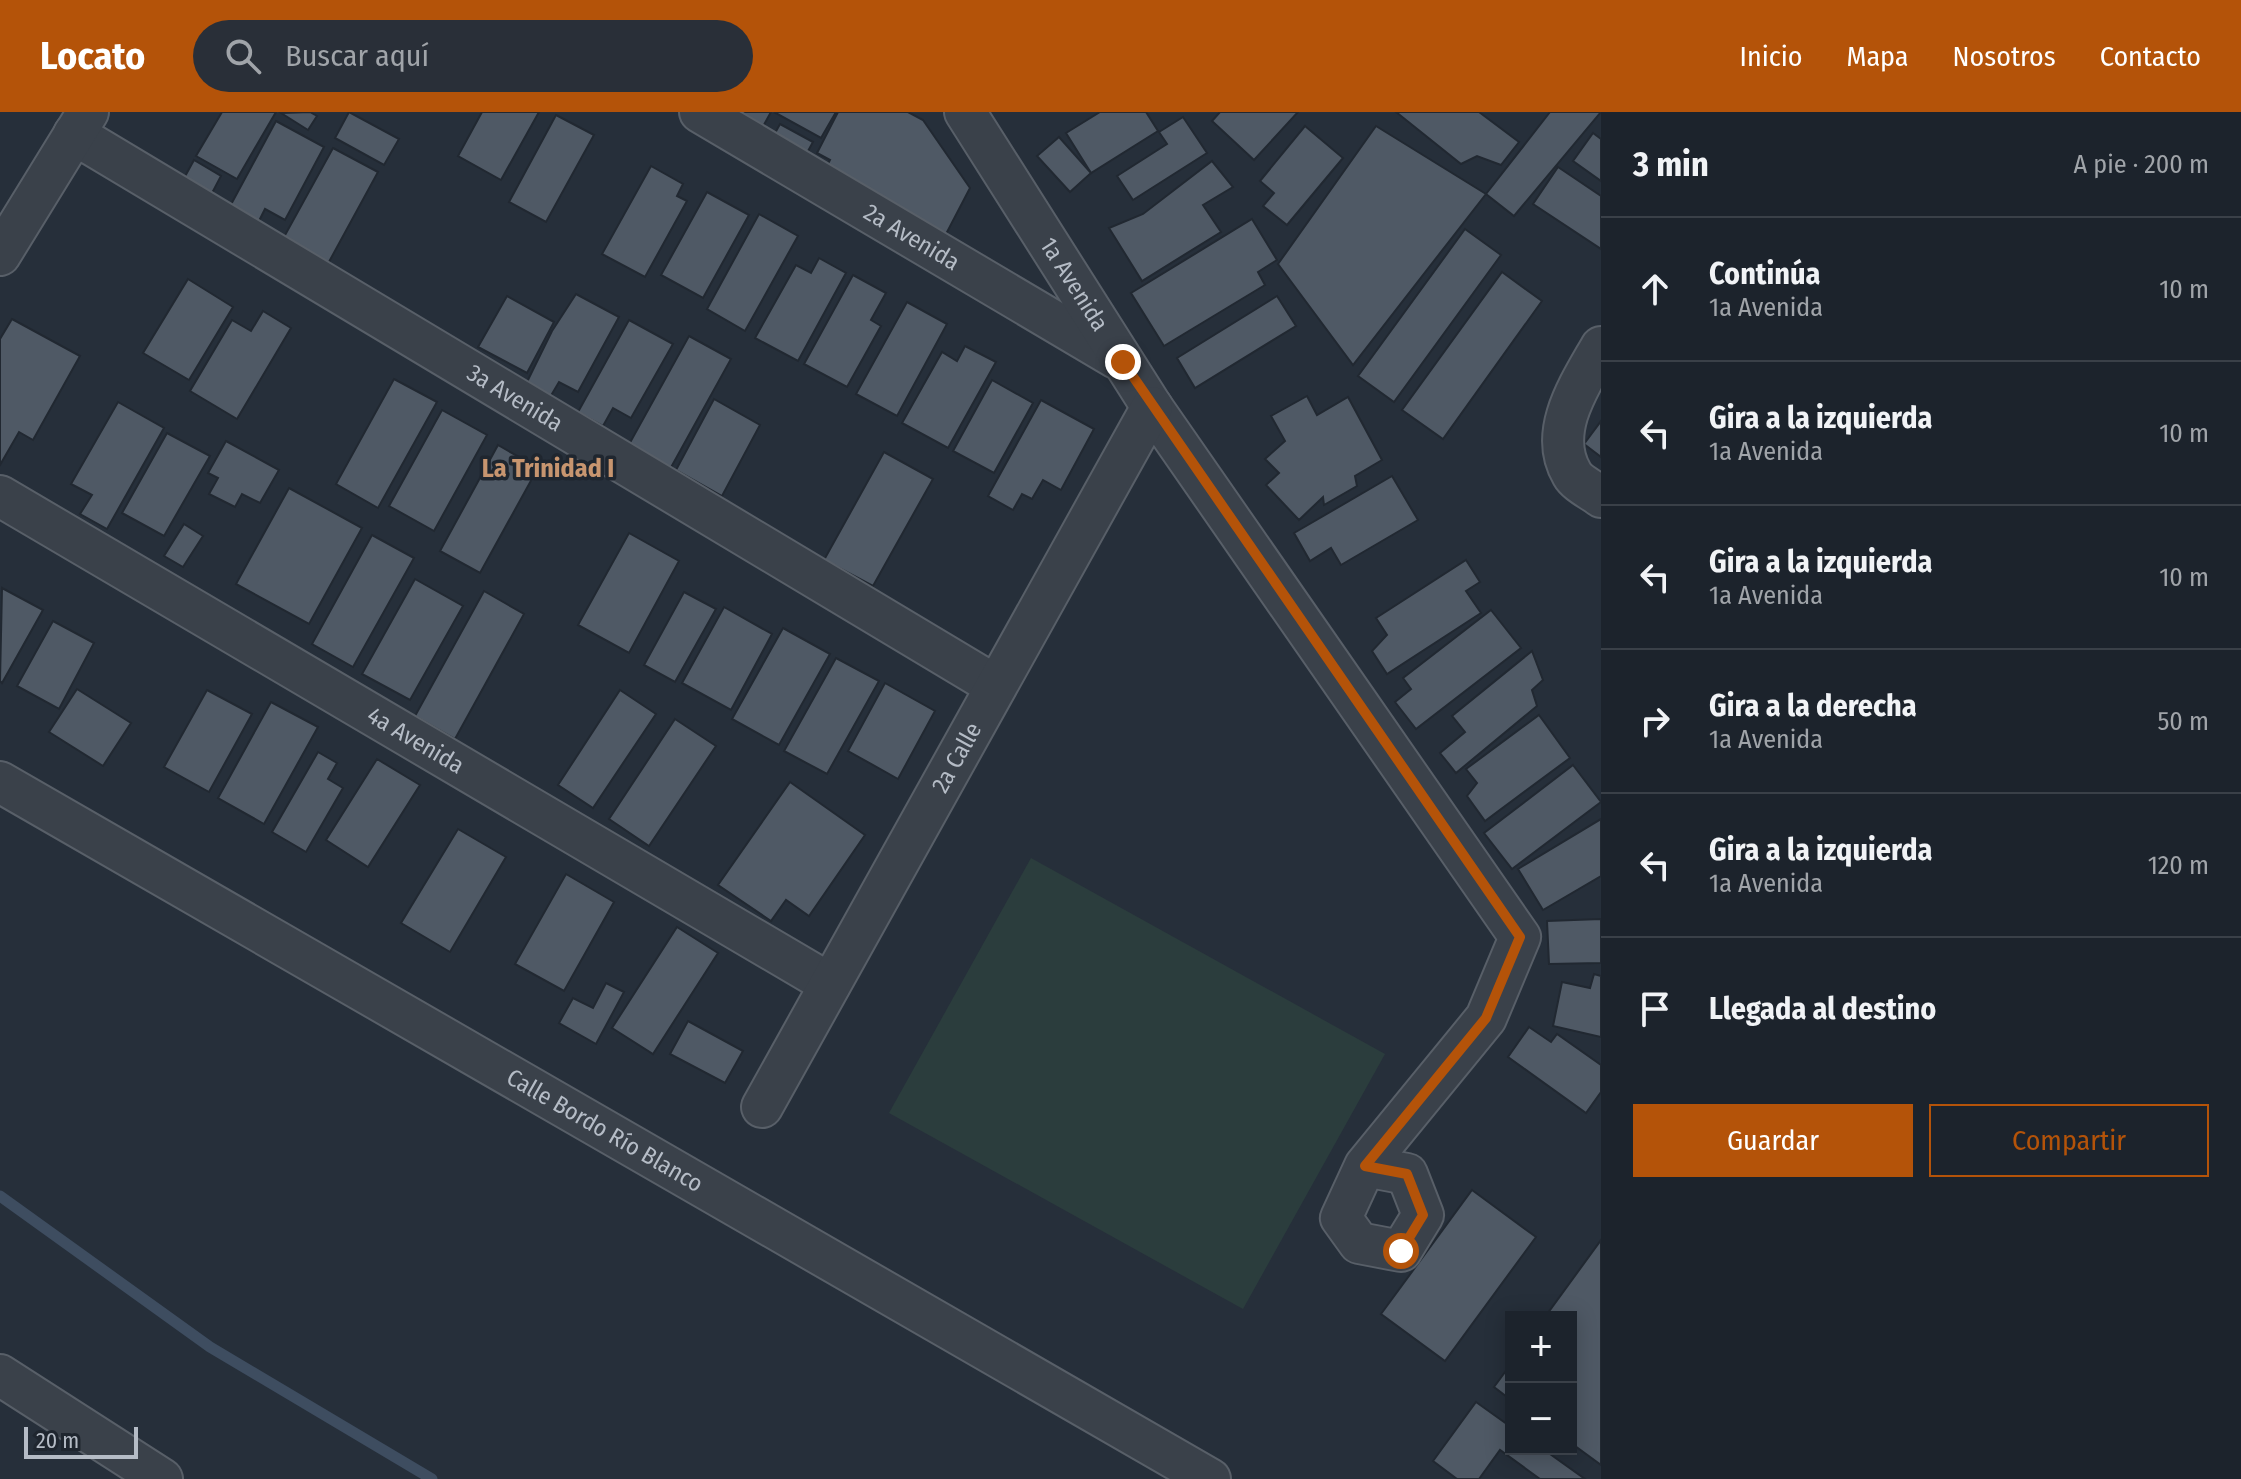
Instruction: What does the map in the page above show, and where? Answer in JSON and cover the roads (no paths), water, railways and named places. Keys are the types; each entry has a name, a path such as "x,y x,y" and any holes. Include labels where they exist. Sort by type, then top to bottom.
{"street":[{"name":"2a Avenida","path":"700,112 1123,362"},
{"name":"1a Avenida","path":"965,112 1152,407 1520,937 1486,1018 1365,1166"},
{"path":"0,255 81,123"},
{"name":"3a Avenida","path":"81,123 996,686"},
{"path":"1601,347 1572,400 1561,443 1572,476 1601,497"},
{"name":"2a Calle","path":"762,1107 1152,407"},
{"name":"4a Avenida","path":"0,496 830,984"},
{"name":"Calle Bordo Río Blanco","path":"0,782 1210,1479"},
{"path":"0,1375 152,1477"}],"waterway":[{"path":"0,1196 210,1347 432,1479"}],"district":[{"name":"La Trinidad I","path":"548,468"}]}
